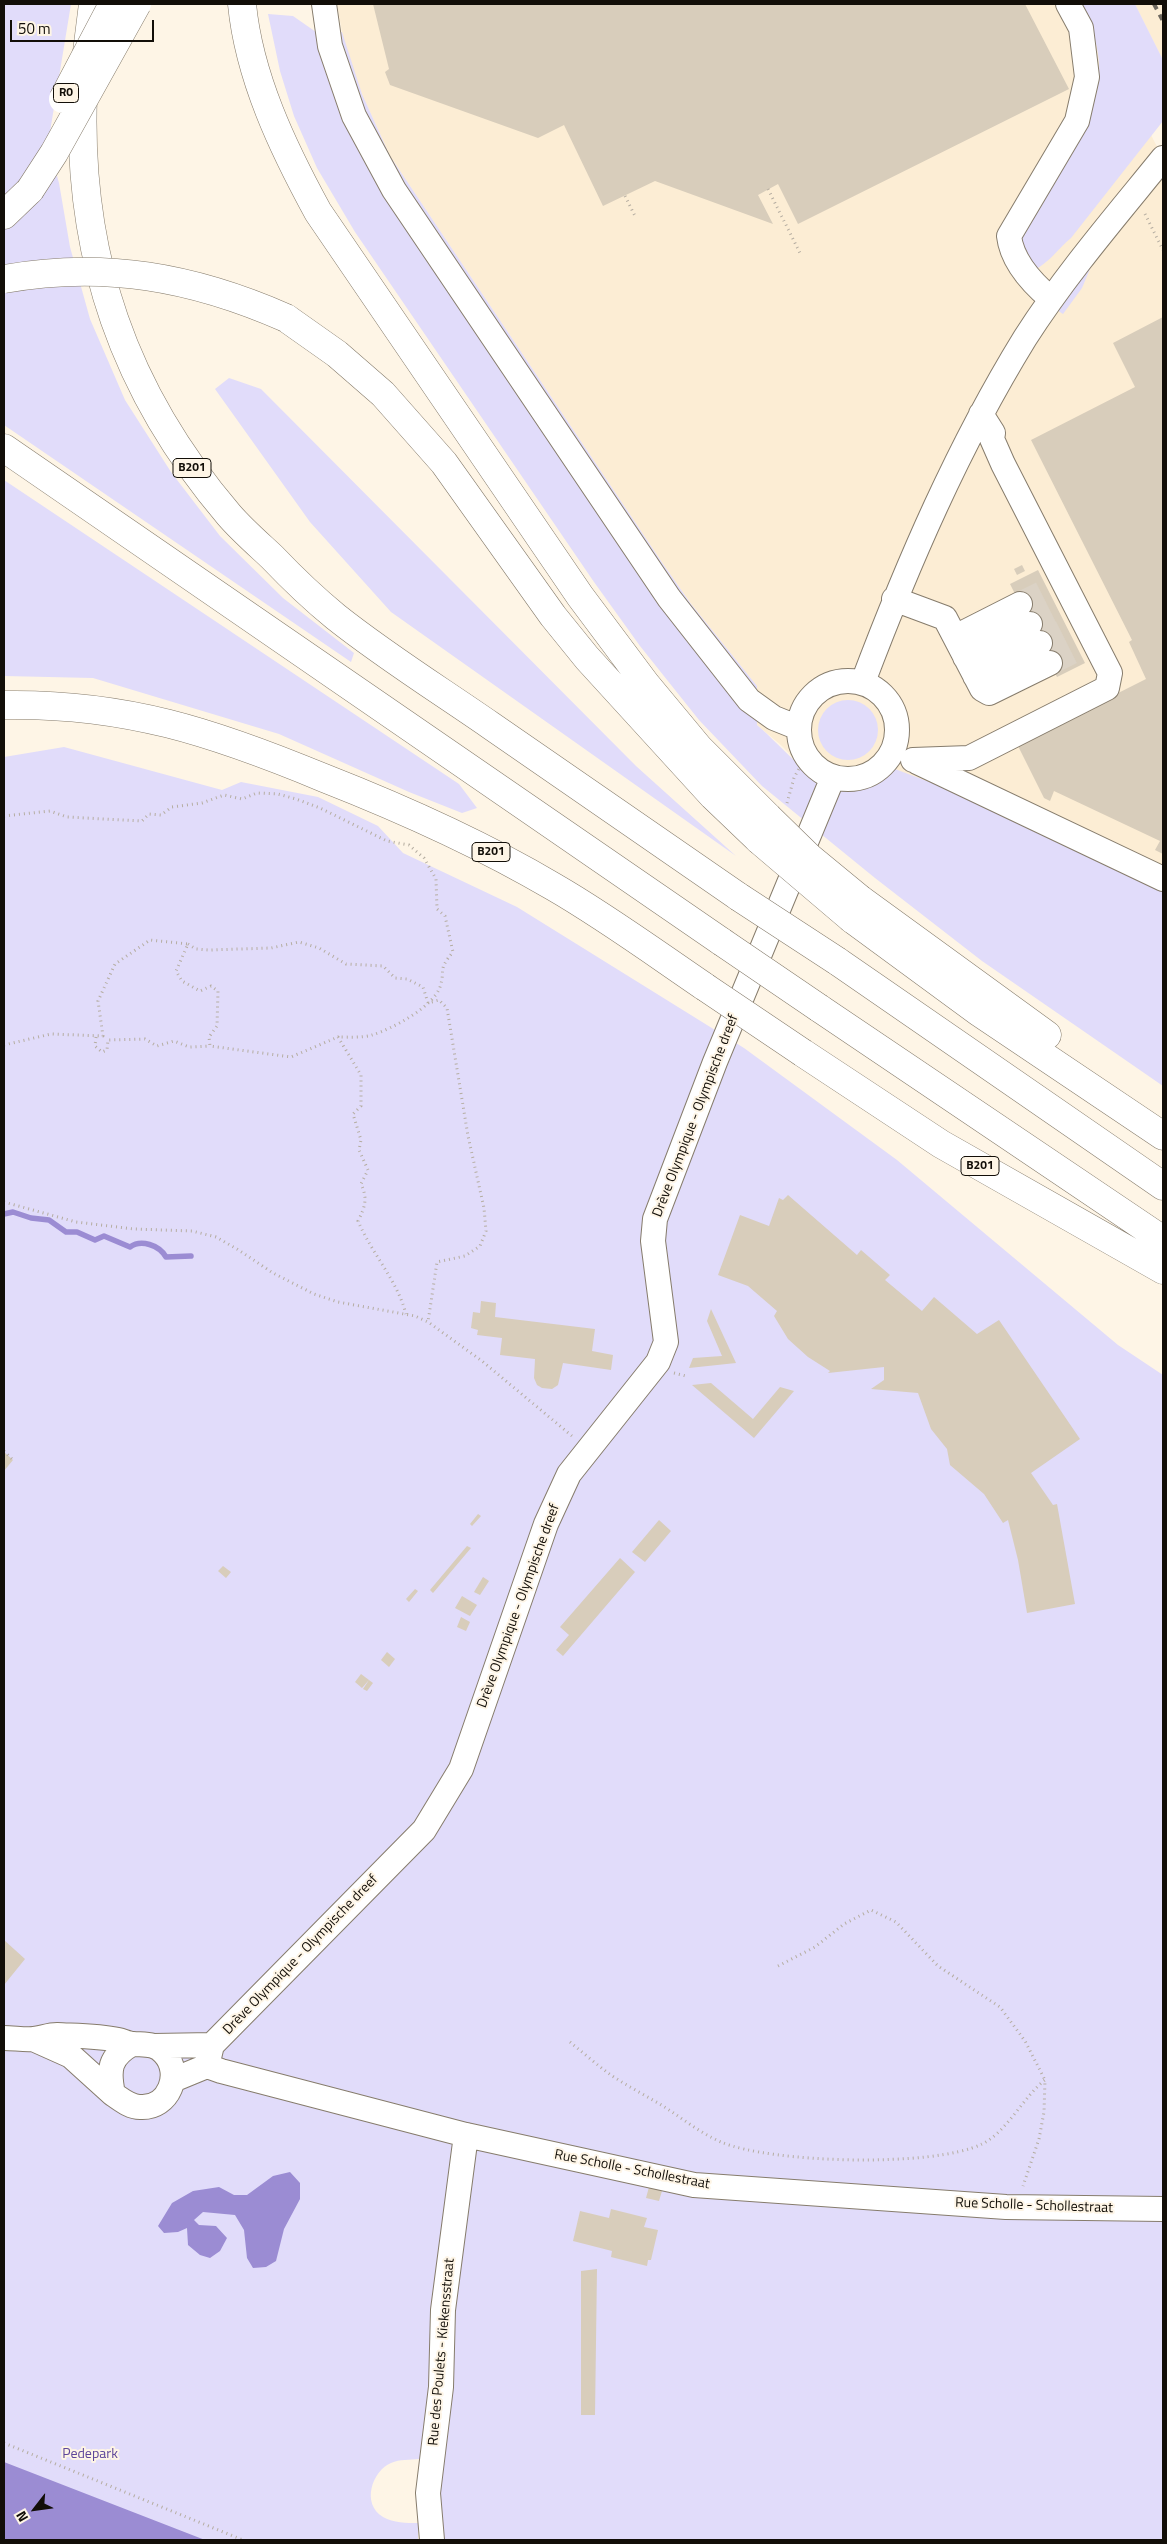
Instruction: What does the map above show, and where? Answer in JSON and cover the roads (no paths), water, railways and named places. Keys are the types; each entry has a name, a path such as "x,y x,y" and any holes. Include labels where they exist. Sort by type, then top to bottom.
{"highway":[{"name":"B201","path":"93,4 84,77 81,142 84,188 93,242 106,296 125,350 153,409 187,462 230,517 335,616 739,896 837,961 1163,1186"},
{"name":"R0","path":"4,207 113,4"},
{"path":"4,215 30,190 54,153 137,4"},
{"path":"242,4 252,52 265,98 298,176 318,212 580,596 645,683 699,748 856,909 980,1013 1163,1136"},
{"path":"4,279 58,272 92,271 161,277 225,293 286,318 338,354 383,394 444,463 553,616 587,658 706,789 771,820"},
{"path":"4,448 722,942 1163,1240"},
{"name":"B201","path":"4,705 50,705 121,712 174,724 258,751 380,800 491,852 554,887 615,925 803,1054 941,1144 1163,1270"},
{"path":"856,909 990,996 1163,1116"}],"street":[{"path":"324,4 330,46 354,116 394,190 669,598 749,700 774,718 799,728"},
{"path":"1051,300 1031,283 1010,246 1009,236 1077,120 1087,77 1081,28 1068,4"},
{"path":"863,682 894,599 945,481 981,414 1025,338 1051,300 1076,265 1163,158"},
{"path":"981,414 993,433 992,439 1002,464 1071,616 1110,673 1107,688 969,758 903,756 867,775 850,779 833,777 818,768 806,755 800,742 799,728 805,706 819,690 840,681 863,682 878,690 890,703 896,718 897,736 903,756 1163,879"},
{"path":"894,599 945,618 982,689 989,693 1035,634 965,656"},
{"name":"Drève Olympique - Olympische dreef","path":"4,2038 33,2039 54,2035 117,2040 210,2056 424,1830 461,1769 546,1524 569,1474 654,1367 666,1342 653,1241 655,1219 715,1062 833,777"},
{"path":"33,2039 71,2056 113,2094 129,2105 140,2108 152,2106 162,2100 170,2091 174,2080 170,2059 163,2051 143,2045 121,2051 113,2061 109,2074 113,2094"},
{"path":"174,2080 210,2056"},
{"name":"Rue Scholle - Schollestraat","path":"210,2056 221,2071 466,2135 694,2186 1021,2207 1163,2209"},
{"name":"Rue des Poulets - Kiekensstraat","path":"432,2540 428,2493 441,2387 443,2310 466,2135"}],"waterway":[{"path":"4,1214 13,1212 31,1218 49,1220 66,1232 77,1232 95,1240 104,1236 130,1247 144,1243 159,1249 166,1257 191,1256"}],"tunnel":[{"path":"1020,604 1048,590"},
{"path":"1030,624 1058,610"},
{"path":"1040,643 1068,629"},
{"path":"1050,663 1078,649"}],"railway":[{"path":"1154,4 1163,21"}],"park label":[{"name":"Pedepark","path":"90,2455"}]}
